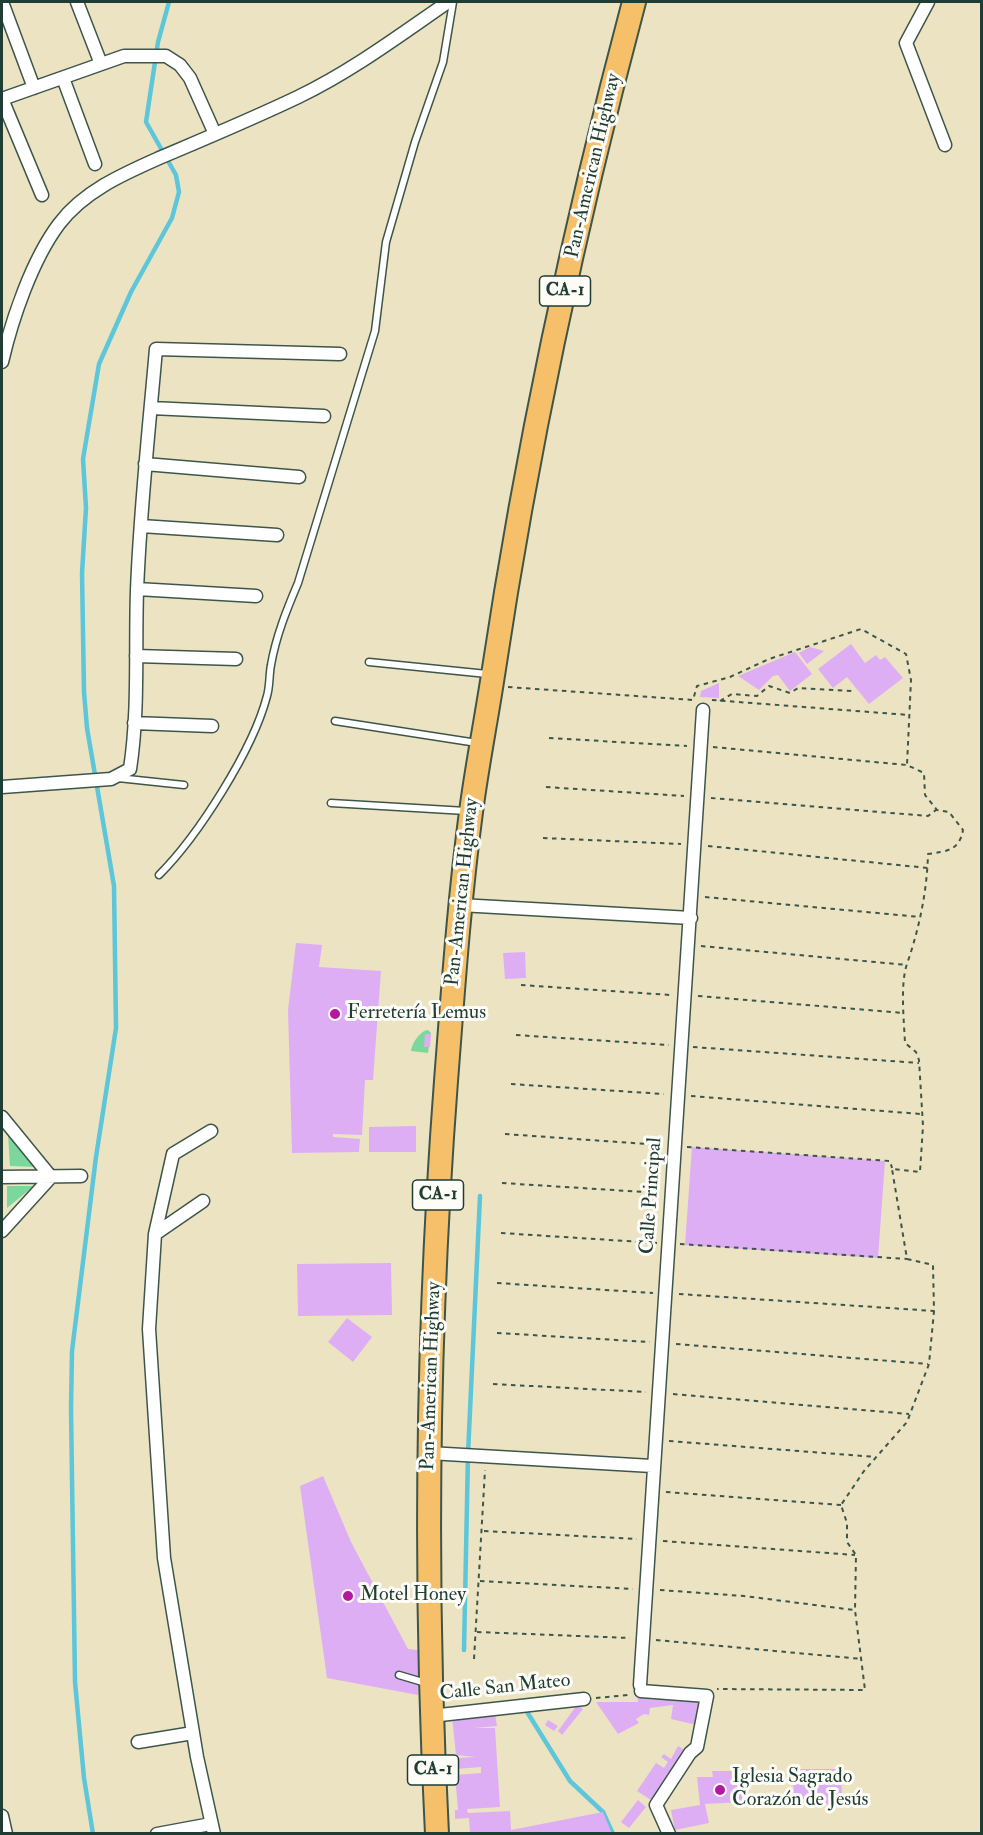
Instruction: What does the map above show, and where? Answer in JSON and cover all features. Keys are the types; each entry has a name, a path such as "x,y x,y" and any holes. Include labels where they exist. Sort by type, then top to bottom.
{"highway":[{"name":"Pan-American Highway","path":"437,1833 429,1684 429,1453 438,1197 460,905 471,811 506,582 533,432 634,2"}],"street":[{"path":"2,2 34,88"},
{"path":"77,2 101,64"},
{"path":"2,362 7,317 59,224 91,193 129,171 299,96 345,71 451,2"},
{"path":"928,2 906,43 945,145"},
{"path":"42,195 2,99 124,56 166,56 180,65 190,78 215,134"},
{"path":"63,78 95,164"},
{"path":"2,787 113,778 130,769 134,723 137,589 145,464 156,349 340,354"},
{"path":"151,408 324,416"},
{"path":"145,464 299,477"},
{"path":"141,526 278,535"},
{"path":"137,589 256,596"},
{"path":"136,656 236,659"},
{"name":"Calle Principal","path":"636,1689 643,1639 652,1466 692,918 703,710"},
{"path":"134,723 212,726"},
{"path":"460,905 692,918"},
{"path":"2,1117 51,1177"},
{"path":"157,1833 212,1829 193,1733 164,1558 148,1329 154,1234 173,1154 210,1131"},
{"path":"2,1177 81,1176"},
{"path":"2,1231 51,1177"},
{"path":"154,1234 203,1201"},
{"path":"429,1453 652,1466"},
{"path":"636,1689 707,1696 697,1747 690,1753 656,1804 669,1833"},
{"name":"Calle San Mateo","path":"431,1716 584,1699"},
{"path":"138,1742 193,1733"},
{"path":"2,1815 6,1833"}],"lane":[{"path":"159,875 174,860 226,785 267,696 271,664 283,618 298,583 375,331 386,242 415,142 443,62 451,2"},
{"path":"369,662 492,681"},
{"path":"335,721 481,744"},
{"path":"113,778 184,785"},
{"path":"332,803 471,811"},
{"path":"399,1675 429,1684"}],"path":[{"path":"492,681 693,700 697,686 730,677 769,659 861,628 906,654 911,680 907,765"},
{"path":"720,701 732,694 757,696 769,686 790,693 798,688 853,691"},
{"path":"703,710 710,700 909,715"},
{"path":"549,738 701,746 907,765 924,773 925,795 937,810 949,812 963,830 961,841 953,849 928,854 921,917 907,964 904,1013 905,1043 916,1052 919,1063 922,1114 920,1172 892,1168"},
{"path":"546,786 928,816 937,810"},
{"path":"543,838 696,845 928,868"},
{"path":"693,896 921,917"},
{"path":"690,945 907,964"},
{"path":"521,985 904,1013"},
{"path":"516,1035 919,1063"},
{"path":"511,1084 922,1114"},
{"path":"505,1134 890,1161 907,1259"},
{"path":"502,1183 672,1194"},
{"path":"501,1233 907,1259 933,1265 934,1311 929,1364 910,1414 900,1433 876,1457 842,1504"},
{"path":"497,1283 934,1311"},
{"path":"497,1333 929,1364"},
{"path":"493,1384 658,1392 910,1414"},
{"path":"654,1440 876,1457"},
{"path":"474,1659 484,1531 485,1455"},
{"path":"651,1491 842,1504"},
{"path":"707,1696 719,1689 864,1690 855,1610 856,1555 847,1542 848,1523 842,1504"},
{"path":"484,1531 856,1555"},
{"path":"480,1581 744,1596 855,1610"},
{"path":"477,1632 746,1646 862,1659"},
{"path":"584,1699 628,1696 636,1689"}],"green space":[{"path":"428,1030 431,1033 428,1053 411,1051 417,1038"},
{"path":"8,1134 37,1167 10,1166"},
{"path":"7,1186 34,1186 7,1208"}],"building":[{"path":"851,644 865,663 876,655 880,660 885,657 903,678 869,704 847,677 833,688 818,669"},
{"path":"810,647 824,651 807,664 799,653"},
{"path":"795,652 812,674 790,691 778,675 773,676 759,690 738,676"},
{"path":"719,683 719,698 700,697 701,691"},
{"path":"296,943 322,945 319,967 381,971 373,1080 365,1080 362,1135 333,1134 333,1137 360,1139 359,1152 292,1153 288,1010"},
{"path":"525,952 526,978 505,979 503,953"},
{"path":"425,1034 431,1034 430,1047 424,1047"},
{"path":"416,1126 416,1152 369,1152 369,1127"},
{"path":"692,1147 885,1161 878,1258 685,1245"},
{"path":"391,1263 392,1315 298,1316 297,1264"},
{"path":"347,1318 372,1337 353,1362 328,1342"},
{"name":"Motel Honey","path":"323,1476 351,1542 408,1649 418,1650 418,1695 327,1678 300,1486"},
{"path":"650,1693 651,1700 674,1697 700,1700 697,1725 671,1719 673,1705 650,1708 649,1715 644,1714 636,1719 639,1723 618,1734 596,1702 638,1702 637,1694"},
{"path":"577,1705 583,1709 562,1735 558,1731"},
{"path":"495,1714 497,1726 474,1728 495,1728 500,1807 467,1809 468,1813 510,1811 511,1830 603,1812 612,1834 470,1834 469,1818 455,1819 455,1810 458,1810 455,1775 481,1773 481,1767 456,1769 456,1758 476,1757 456,1755 452,1717"},
{"path":"548,1720 558,1726 554,1731 545,1725"},
{"path":"678,1746 686,1751 654,1802 637,1791 656,1763 664,1768 668,1762 661,1757 664,1754 671,1759"},
{"path":"793,1769 840,1769 843,1804 794,1804"},
{"name":"Iglesia Sagrado Corazón de Jesús","path":"712,1771 741,1771 742,1802 705,1804 709,1823 675,1830 671,1810 700,1805 697,1777 713,1777"},
{"path":"638,1800 646,1807 629,1828 621,1822"}],"waterway":[{"path":"93,1834 84,1778 75,1682 72,1351 96,1157 116,1028 114,886 87,728 84,692 82,573 86,508 83,459 99,364 131,292 172,218 179,192 176,175 146,122 158,42 169,2"},
{"path":"464,1650 468,1454 480,1196"},
{"path":"524,1707 570,1781 603,1812 613,1834"}],"place":[{"name":"Ferretería Lemus","path":"335,1014"},
{"name":"Motel Honey","path":"348,1596"},
{"name":"Iglesia Sagrado Corazón de Jesús","path":"720,1790"}]}
